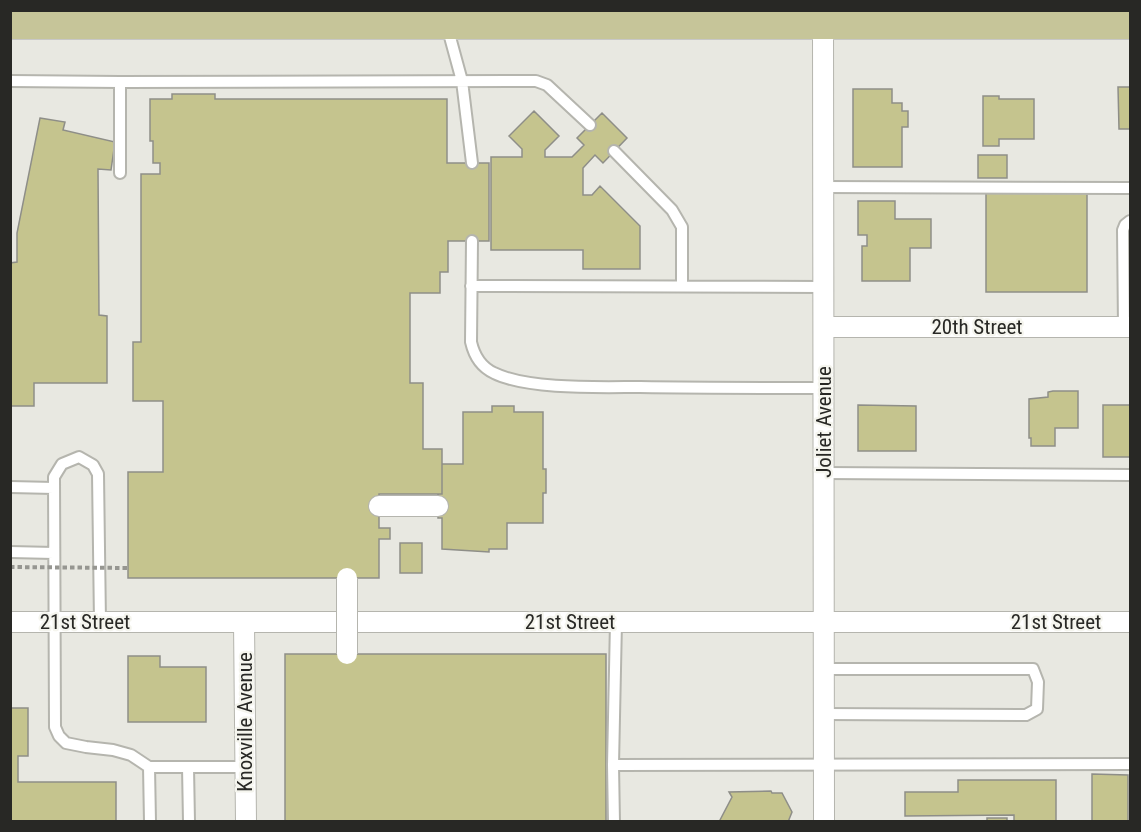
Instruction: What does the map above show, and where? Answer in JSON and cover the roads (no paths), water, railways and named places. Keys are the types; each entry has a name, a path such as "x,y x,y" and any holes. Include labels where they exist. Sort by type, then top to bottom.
{"main road":[{"path":"10,23 448,17 823,23 1131,23"}],"street":[{"name":"Joliet Avenue","path":"823,23 824,822"},
{"name":"20th Street","path":"824,327 1127,327"},
{"path":"379,506 438,506"},
{"path":"347,578 347,654"},
{"name":"21st Street","path":"10,622 1131,621"},
{"name":"Knoxville Avenue","path":"244,622 246,822"}],"lane":[{"path":"448,17 462,81 472,162"},
{"path":"10,81 536,81 548,84 590,125"},
{"path":"120,82 120,173"},
{"path":"614,151 672,210 682,227 682,286"},
{"path":"824,187 1131,188"},
{"path":"1127,327 1127,272 1123,230 1125,225 1131,221"},
{"path":"472,242 470,325 474,352 483,366 495,374 522,382 597,387 824,388"},
{"path":"471,286 824,287"},
{"path":"100,622 98,474 93,465 79,457 62,464 54,477 55,727 59,736 66,743 131,755 149,767 245,767"},
{"path":"824,473 1131,475"},
{"path":"10,487 54,488"},
{"path":"10,552 54,553"},
{"path":"614,822 616,621"},
{"path":"824,669 1033,669 1038,682 1037,709 1026,715 824,714"},
{"path":"613,765 1131,764"},
{"path":"149,767 150,822"},
{"path":"188,767 189,822"}]}
